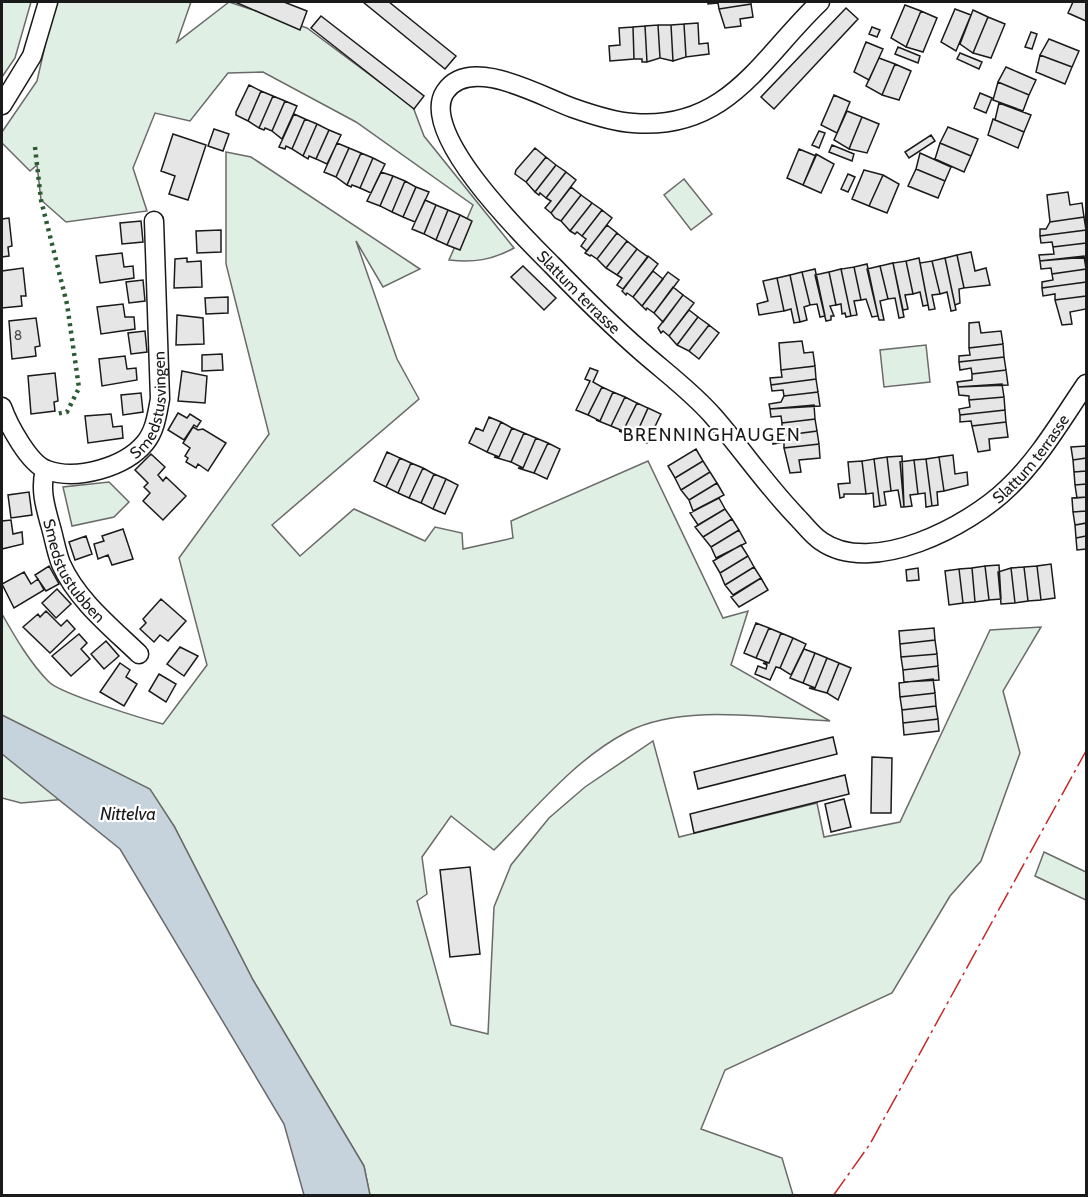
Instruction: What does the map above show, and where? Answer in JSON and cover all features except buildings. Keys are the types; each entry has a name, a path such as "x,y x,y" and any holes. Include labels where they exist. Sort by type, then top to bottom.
{"street":[{"path":"2,105 32,56 48,2"},
{"name":"Slattum terrasse","path":"820,2 758,72 705,113 681,120 631,123 575,109 515,84 468,76 447,89 441,102 440,117 448,142 474,178 534,246 601,315 707,410 767,486 820,540 839,550 876,553 905,547 932,537 984,508 1023,473 1086,384"},
{"name":"Smedstusvingen","path":"45,470 67,473 99,471 128,456 145,443 155,424 160,399 154,221"},
{"path":"2,407 16,438 45,470"},
{"name":"Smedstustubben","path":"45,470 42,481 44,502 61,563 94,611 139,654"}],"green space":[{"path":"2,2 31,2 15,58 2,77"},
{"path":"55,2 191,2 177,42 229,2 307,28 413,107 424,136 514,248 483,260 449,260 473,205 356,122 263,72 228,73 190,121 155,113 133,168 147,211 66,222 41,200 37,165 30,171 2,143 2,132 37,81"},
{"path":"226,152 251,157 420,269 383,287 356,241 397,359 419,399 272,525 300,556 354,509 425,541 435,527 462,533 463,549 513,538 511,521 648,461 723,618 748,611 731,665 830,721 726,714 699,715 649,723 627,732 590,756 556,786 494,850 451,816 422,857 427,894 417,901 451,1025 488,1034 494,907 511,865 549,818 585,787 653,741 679,837 817,803 824,837 900,822 990,630 1041,627 1003,691 1020,753 981,861 950,896 892,993 725,1070 701,1129 782,1158 793,1195 370,1196 364,1166 253,980 174,826 90,797 21,803 2,798 2,614 29,658 49,682 85,699 163,724 207,665 179,558 269,434 226,264"},
{"path":"684,179 712,214 691,230 664,195"},
{"path":"926,345 930,382 884,387 880,350"},
{"path":"109,482 129,502 114,517 72,526 63,487"},
{"path":"1044,852 1086,872 1086,900 1035,876"}],"water":[{"name":"Nittelva","path":"2,715 150,789 174,826 253,980 364,1166 370,1195 304,1195 284,1124 120,849 2,754"}],"hedge":[{"path":"35,147 41,200 67,304 79,388 67,412 55,414"}],"power":[{"path":"833,1196 870,1144 1086,751"}],"district":[{"name":"BRENNINGHAUGEN","path":"712,435"}]}
